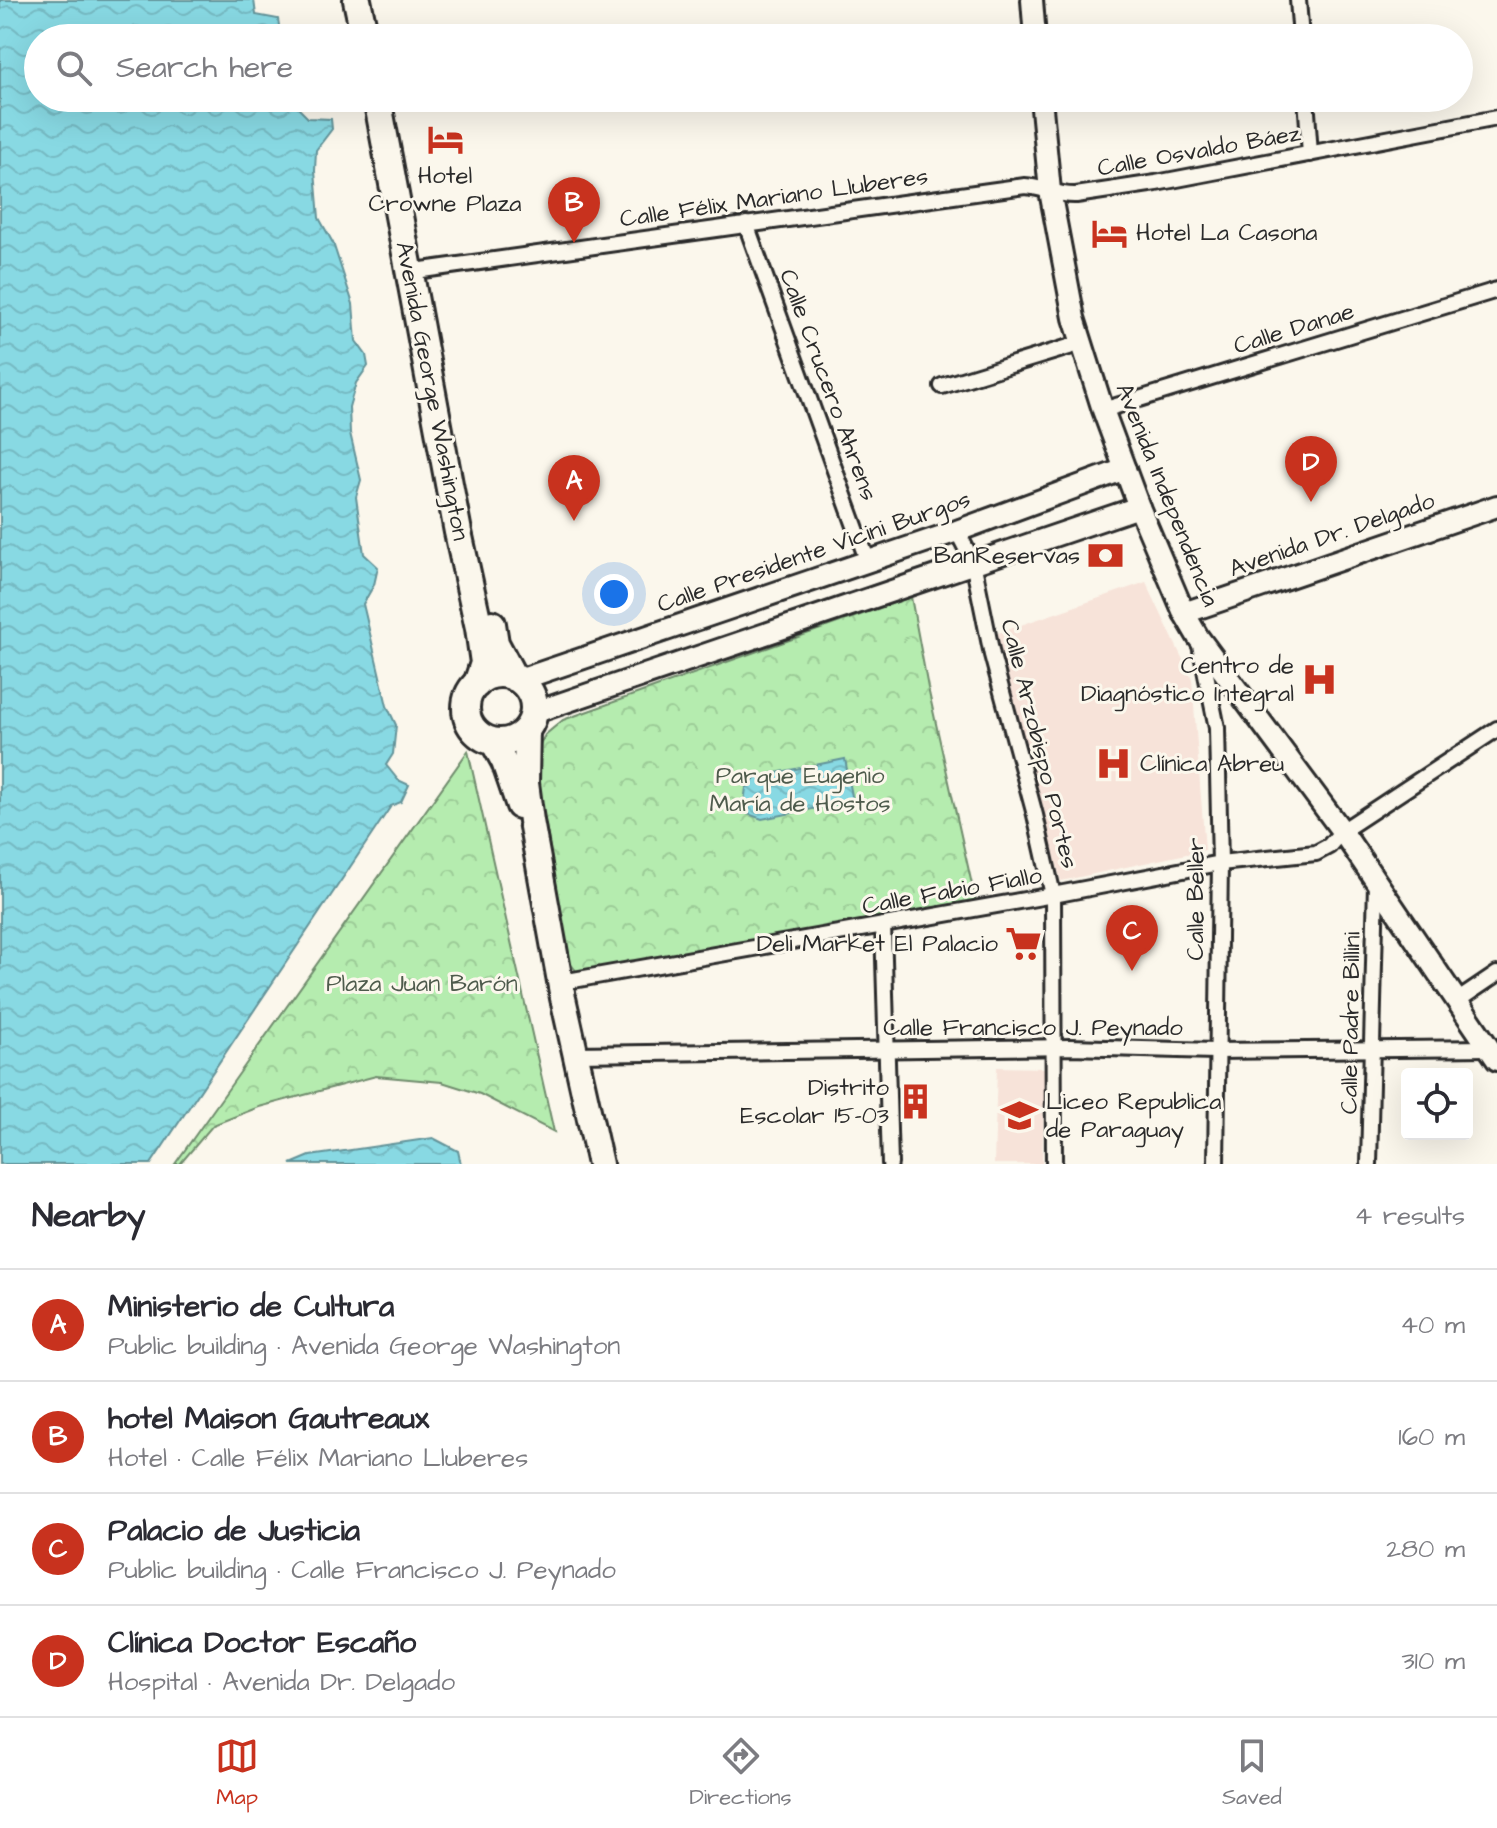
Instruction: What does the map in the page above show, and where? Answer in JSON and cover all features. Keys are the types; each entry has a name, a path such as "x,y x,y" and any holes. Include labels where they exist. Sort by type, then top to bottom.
{"highway":[{"path":"357,0 362,24"},
{"path":"372,0 376,24"},
{"name":"Avenida George Washington","path":"380,112 495,643 516,679"},
{"name":"Avenida George Washington","path":"393,112 414,271 479,628 484,663 477,684"},
{"path":"494,675 516,679 532,698 530,720 515,739 493,742 479,735 467,714 468,698 477,684 494,675"}],"main road":[{"path":"1032,0 1034,24"},
{"name":"Avenida Independencia","path":"1042,112 1050,191 1074,318 1103,410 1139,507 1184,613 1198,637 1342,831 1493,1054"},
{"name":"Calle Presidente Vicini Burgos","path":"516,679 868,562 1125,469"},
{"path":"600,1164 543,890 526,783 530,720 973,562 1139,507"},
{"name":"Avenida Dr. Delgado","path":"1184,613 1496,509"},
{"path":"493,742 513,786 543,890"}],"street":[{"path":"1298,0 1300,24"},
{"path":"1307,112 1310,154"},
{"name":"Calle Osvaldo Báez","path":"1050,191 1076,195 1156,183 1497,118"},
{"name":"Calle Félix Mariano Lluberes","path":"414,271 1025,186 1050,191"},
{"name":"Calle Crucero Ahrens","path":"746,224 868,562"},
{"name":"Calle Danae","path":"1103,410 1497,290"},
{"path":"942,386 1082,343"},
{"name":"Calle Arzobispo Portes","path":"957,531 973,562 992,655 1053,895 1054,1164"},
{"name":"Calle Beller","path":"1198,637 1217,728 1220,863 1215,1051 1216,1164"},
{"name":"Calle Fabio Fiallo","path":"562,982 1220,863 1316,853 1329,846 1342,831 1497,729"},
{"name":"Calle Padre Billini","path":"1369,1164 1376,883"},
{"path":"883,925 890,1164"},
{"path":"1457,1001 1497,974"},
{"name":"Calle Francisco J. Peynado","path":"576,1054 1053,1048 1493,1054"}],"shaded area":[{"name":"Clínica Abreu","path":"1146,582 1192,679 1205,850 1061,881 995,634"},
{"name":"Liceo Republica de Paraguay","path":"997,1067 1045,1068 1042,1164 994,1164"}],"green space":[{"name":"Parque Eugenio María de Hostos","path":"911,597 977,907 577,972 570,963 534,757 545,735 563,720"},
{"name":"Plaza Juan Barón","path":"468,751 554,1132 480,1094 442,1082 376,1076 259,1107 213,1125 180,1164 175,1164"}],"water":[{"path":"0,0 254,0 256,15 278,19 279,24 24,24 24,112 302,112 308,118 331,119 332,129 316,150 319,218 333,243 353,304 356,341 366,355 368,366 356,383 349,407 350,433 361,480 356,497 364,554 378,567 374,585 363,604 387,706 396,725 393,754 386,765 398,780 409,785 401,802 391,806 151,1164 0,1164"},
{"path":"845,759 853,801 762,819 748,814 744,802 746,788 756,777"},
{"path":"433,1138 458,1151 461,1164 291,1164 310,1156"}],"place":[{"name":"Hotel Crowne Plaza","path":"445,139"},
{"name":"Hotel La Casona","path":"1110,233"},
{"name":"hotel Maison Gautreaux","path":"574,243"},
{"name":"Clínica Doctor Escaño","path":"1311,502"},
{"name":"Ministerio de Cultura","path":"574,521"},
{"name":"BanReservas","path":"1106,556"},
{"name":"Centro de Diagnóstico Integral","path":"1320,680"},
{"name":"Clínica Abreu","path":"1114,764"},
{"name":"Deli Market El Palacio","path":"1024,944"},
{"name":"Palacio de Justicia","path":"1132,971"},
{"name":"Distrito Escolar 15-03","path":"915,1102"},
{"name":"Liceo Republica de Paraguay","path":"1020,1116"}]}
